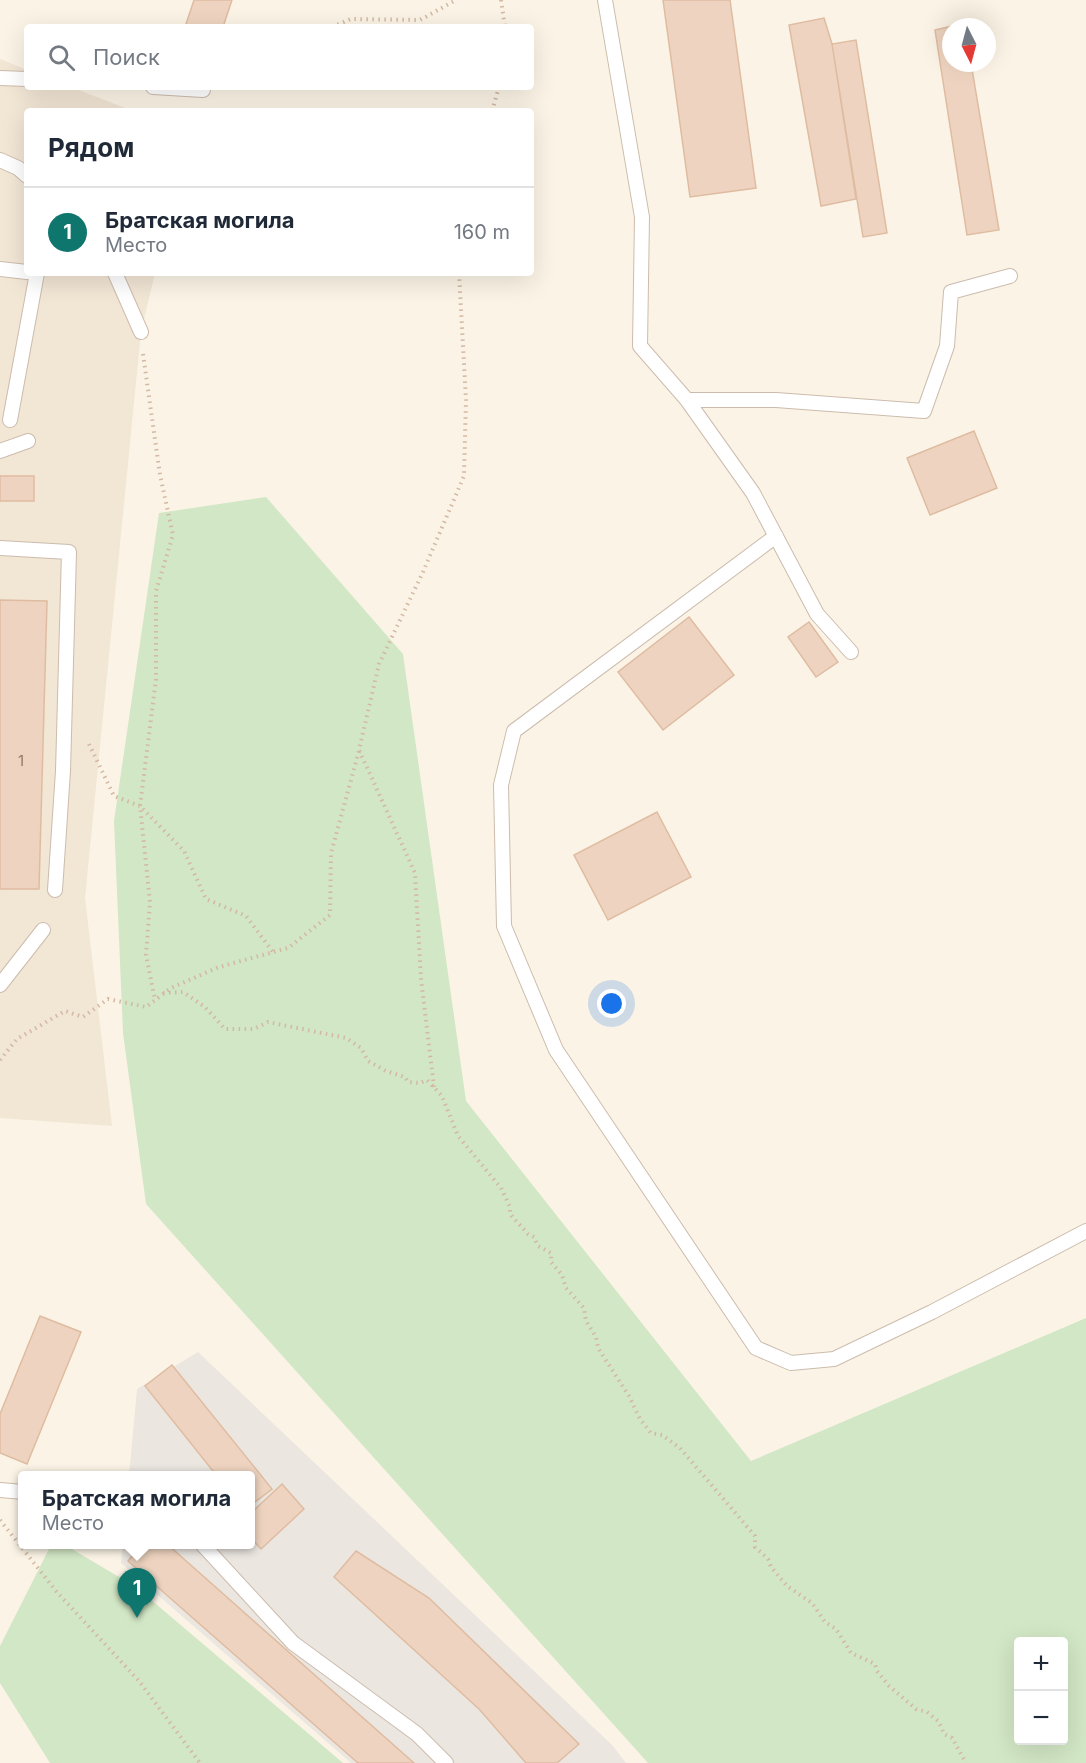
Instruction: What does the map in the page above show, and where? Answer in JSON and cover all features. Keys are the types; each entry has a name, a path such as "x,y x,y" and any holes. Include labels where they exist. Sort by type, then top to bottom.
{"lane":[{"path":"605,0 642,217 640,346 687,400 753,493 817,614 851,652"},
{"path":"0,78 24,79"},
{"path":"0,160 24,173"},
{"path":"0,269 24,272"},
{"path":"10,420 35,276"},
{"path":"116,276 141,332"},
{"path":"687,400 776,400 924,411 947,346 951,292 1010,276"},
{"path":"0,451 28,441"},
{"path":"776,536 514,731 501,785 504,926 556,1050 756,1348 791,1363 834,1359 932,1312 1086,1231"},
{"path":"0,548 69,552 64,724 55,890"},
{"path":"0,985 43,930"},
{"path":"0,1490 18,1492"},
{"path":"206,1549 293,1643 417,1734 446,1763"}],"path":[{"path":"339,24 351,19 420,20 456,0"},
{"path":"501,0 505,24"},
{"path":"493,108 498,90"},
{"path":"0,1060 17,1039 65,1011 83,1017 108,999 146,1006 164,993 219,967 288,948 330,915 331,853 379,664 423,572 464,476 466,400 459,276"},
{"path":"141,332 151,418 173,535 156,591 156,678 140,806 150,902 146,955 155,1000"},
{"path":"64,724 80,725 114,796 140,806 184,851 206,898 246,916 273,952"},
{"path":"359,750 415,873 421,979 434,1089"},
{"path":"164,993 183,992 206,1007 225,1029 254,1029 268,1022 346,1038 361,1048 368,1061 386,1071 405,1077 408,1082 420,1083 427,1080 442,1096 458,1136 501,1188 510,1207 510,1214 528,1234 534,1237 538,1246 551,1253 551,1262 562,1275 567,1288 584,1308 586,1321 596,1337 598,1348 629,1396 640,1419 651,1433 662,1435 680,1448 754,1536 755,1547 768,1558 771,1567 787,1586 812,1603 825,1622 836,1629 851,1653 875,1664 877,1671 889,1686 916,1709 927,1712 939,1722 944,1734 952,1738 966,1763"},
{"path":"0,1520 18,1543"},
{"path":"23,1549 56,1591 139,1681 200,1763"}],"shaded area":[{"path":"0,59 24,69 24,90 79,90 125,108 24,108 24,276 154,276 141,332 85,898 112,1126 0,1118"},
{"path":"198,1352 613,1746 626,1763 351,1763 121,1563 123,1549 255,1549 255,1471 129,1471 137,1389"}],"green space":[{"path":"266,497 403,654 466,1101 751,1461 1086,1318 1086,1763 648,1763 146,1204 123,1033 114,821 159,513"},
{"path":"49,1549 72,1549 136,1587 343,1763 50,1763 0,1683 0,1646"}],"building":[{"path":"194,0 232,0 224,24 186,24"},
{"path":"663,0 730,0 756,188 690,197"},
{"path":"824,18 832,44 856,199 821,206 789,25"},
{"path":"942,28 942,72 973,72 999,230 967,235 935,30"},
{"path":"856,40 887,233 863,237 832,44"},
{"path":"974,431 997,488 930,515 907,458"},
{"path":"0,476 34,476 34,501 0,501"},
{"path":"0,600 47,601 39,889 0,889"},
{"path":"689,617 734,675 663,730 618,672"},
{"path":"809,622 838,662 816,677 788,637"},
{"path":"657,812 691,877 608,920 574,855"},
{"path":"40,1316 81,1332 27,1464 0,1453 0,1414"},
{"path":"172,1365 272,1489 255,1502 255,1471 213,1471 145,1386"},
{"path":"282,1484 304,1509 261,1549 255,1542 255,1509"},
{"path":"139,1549 173,1549 414,1763 358,1763 128,1561"},
{"path":"356,1551 429,1598 579,1744 557,1763 526,1763 479,1709 334,1577"}],"place":[{"name":"Братская могила","path":"137,1618"}]}
